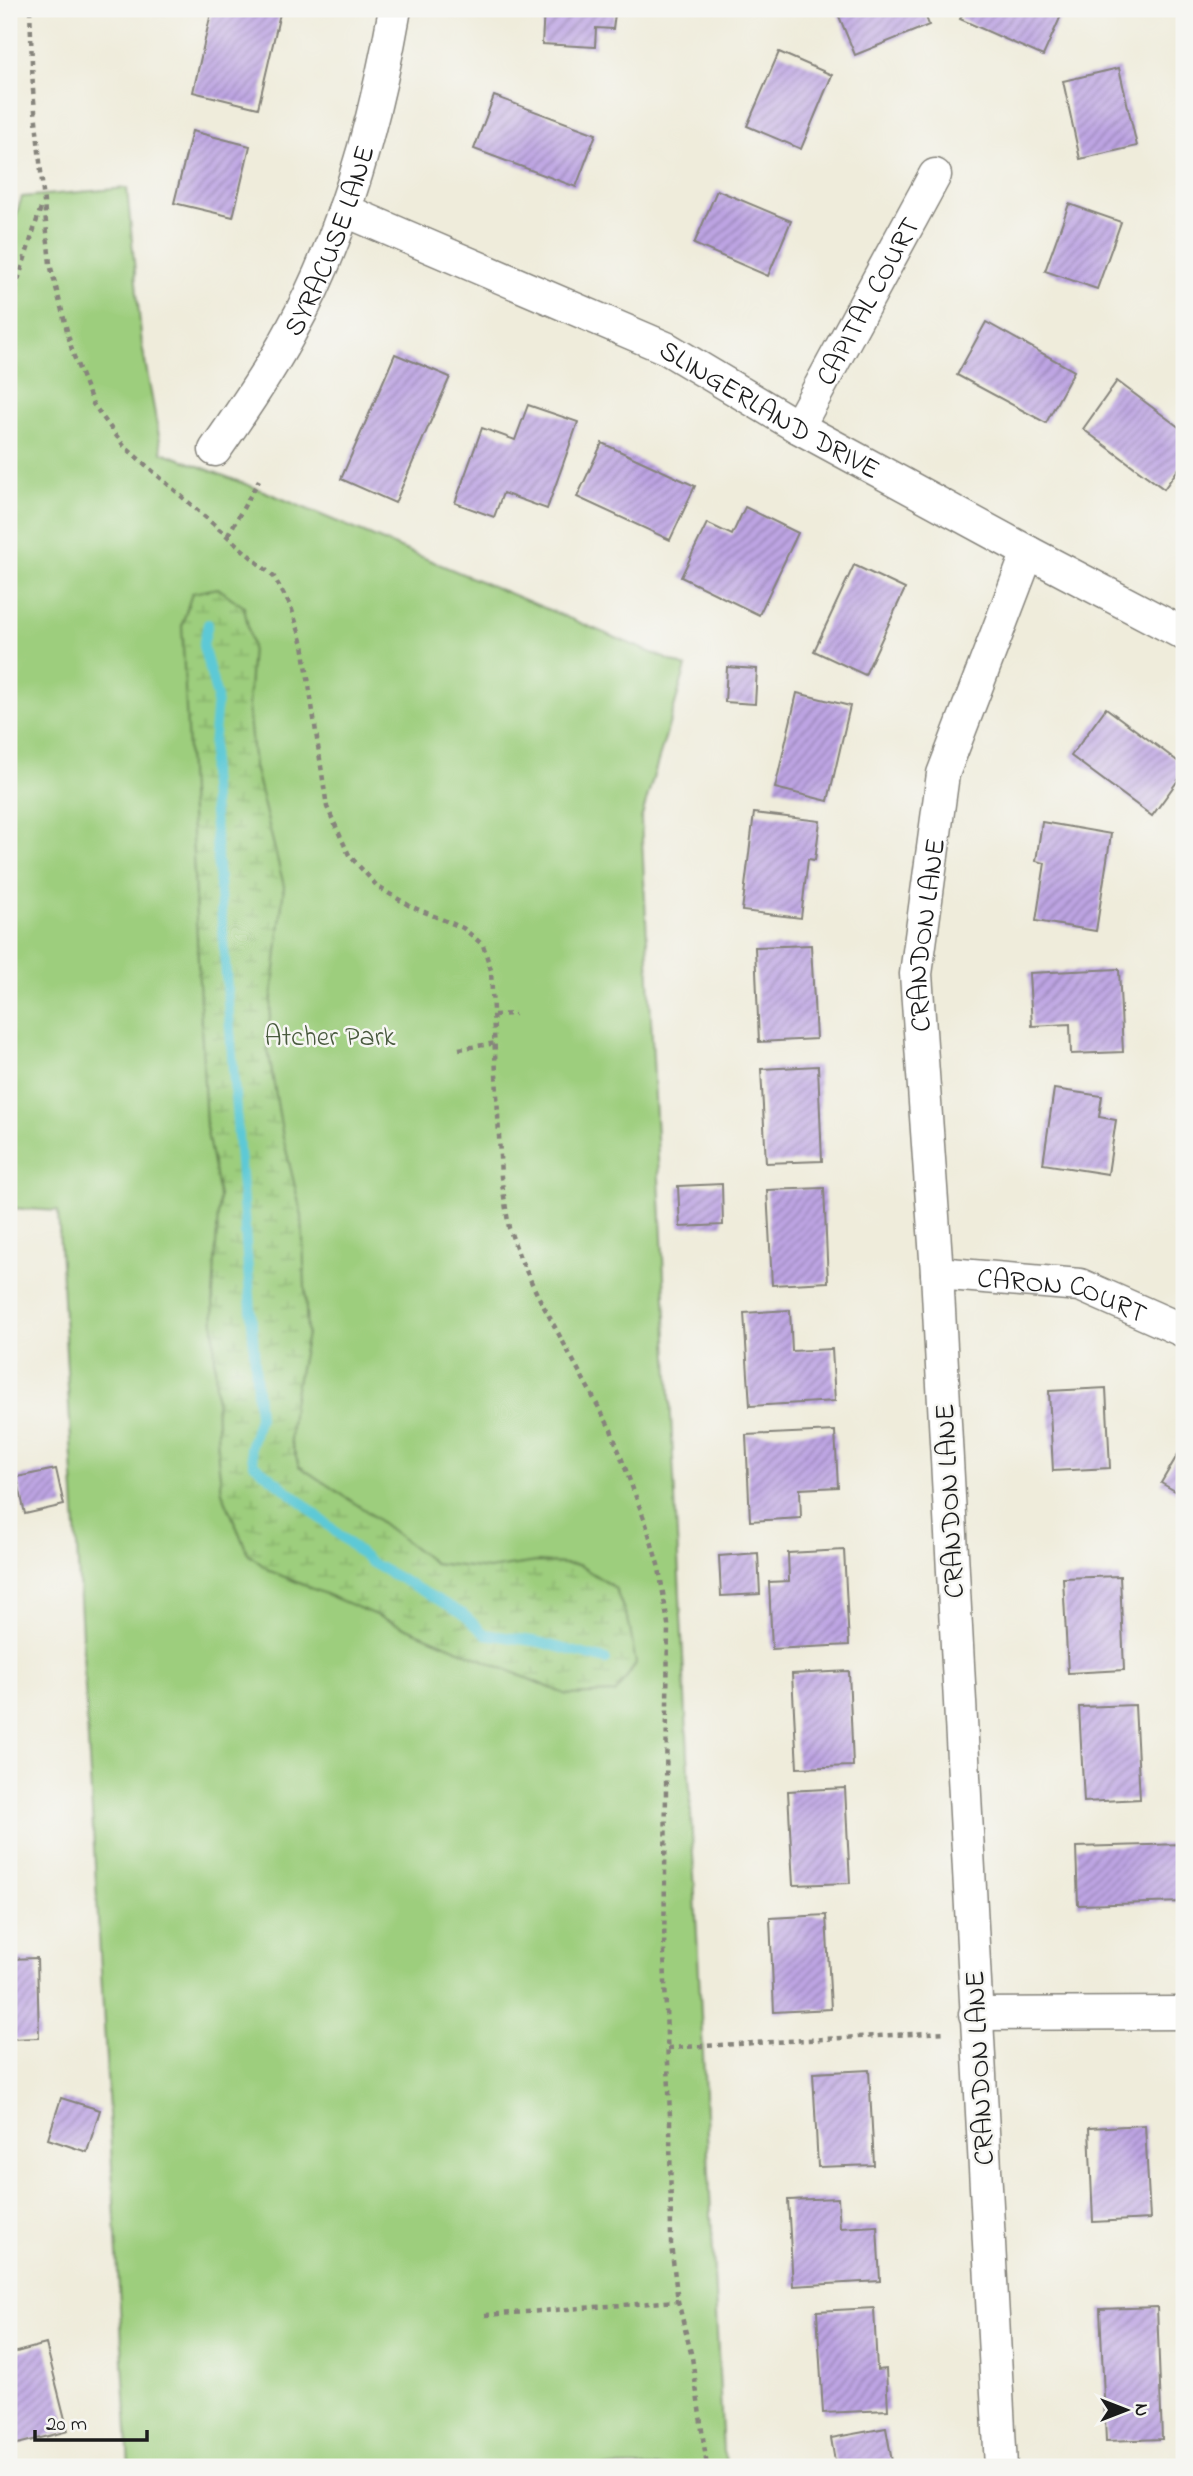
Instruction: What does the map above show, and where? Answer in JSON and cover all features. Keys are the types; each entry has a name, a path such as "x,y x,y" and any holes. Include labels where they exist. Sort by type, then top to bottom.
{"street":[{"name":"SYRACUSE LANE","path":"215,450 290,334 317,280 344,211 380,88 395,9"},
{"name":"CAPITAL COURT","path":"798,427 935,175"},
{"name":"SLINGERLAND DRIVE","path":"344,211 666,348 798,427 1184,634"},
{"name":"CRANDON LANE","path":"1001,2467 937,1273 916,974 943,774 1028,552"},
{"name":"CARON COURT","path":"937,1273 1080,1285 1184,1331"},
{"path":"975,2014 1184,2013"}],"path":[{"path":"30,9 42,202 50,264 73,354 93,404 124,446 274,577 291,607 303,644 327,807 349,855 378,887 410,905 463,928 483,945 491,970 501,1177 509,1227 538,1296 611,1430 646,1524 659,1568 668,1624 664,1955 671,2245 678,2301 692,2357 707,2467"},
{"path":"9,309 42,202"},
{"path":"228,535 259,480"},
{"path":"494,1015 515,1014"},
{"path":"459,1049 496,1043"},
{"path":"668,2048 948,2032"},
{"path":"485,2315 678,2301"}],"green space":[{"name":"Atcher Park","path":"127,188 142,345 162,452 266,492 686,667 641,819 723,2452 729,2467 129,2467 58,1211 9,1208 9,237 22,197"},
{"path":"218,588 244,607 252,646 248,707 254,766 284,886 267,1044 283,1137 302,1216 307,1334 293,1403 290,1439 299,1466 365,1510 434,1563 488,1569 537,1562 579,1565 615,1588 629,1623 636,1664 615,1693 567,1695 270,1571 248,1554 222,1492 218,1459 213,1295 219,1196 206,1127 182,625 192,593"}],"building":[{"path":"212,9 281,9 258,108 193,92"},
{"path":"544,9 599,9 598,13 615,14 613,29 596,28 595,47 542,44"},
{"path":"836,9 923,9 929,25 855,55"},
{"path":"965,9 1064,9 1043,56 960,19"},
{"path":"779,52 832,75 801,149 747,126"},
{"path":"1119,68 1137,146 1080,159 1063,81"},
{"path":"494,96 596,134 576,187 474,149"},
{"path":"192,131 250,146 233,217 174,203"},
{"path":"717,190 791,221 768,276 694,244"},
{"path":"1069,204 1121,222 1097,289 1045,271"},
{"path":"986,322 1074,371 1046,423 957,375"},
{"path":"395,354 450,377 395,503 341,479"},
{"path":"1117,381 1184,431 1184,461 1164,489 1083,429"},
{"path":"528,405 578,422 547,509 503,493 494,517 455,503 482,428 515,440"},
{"path":"602,443 695,486 670,540 577,497"},
{"path":"745,507 798,533 759,615 681,577 707,523 732,535"},
{"path":"854,565 905,589 865,675 814,651"},
{"path":"727,667 757,669 755,704 725,702"},
{"path":"797,693 850,706 828,801 775,788"},
{"path":"1106,708 1184,766 1184,772 1152,816 1071,756"},
{"path":"754,813 820,821 815,860 808,859 801,918 742,911"},
{"path":"1042,822 1111,834 1096,931 1036,921 1045,863 1036,861"},
{"path":"811,945 816,1039 759,1042 755,947"},
{"path":"1119,969 1123,1052 1071,1054 1070,1024 1032,1026 1029,973"},
{"path":"818,1066 822,1161 766,1163 761,1069"},
{"path":"1054,1089 1102,1096 1099,1117 1116,1120 1108,1174 1043,1164"},
{"path":"722,1184 723,1225 680,1227 678,1186"},
{"path":"824,1188 828,1282 772,1285 767,1190"},
{"path":"790,1310 792,1351 832,1349 835,1401 750,1406 744,1313"},
{"path":"1106,1388 1110,1468 1053,1471 1049,1391"},
{"path":"835,1431 838,1487 800,1489 801,1518 750,1521 746,1435"},
{"path":"1184,1444 1184,1496 1161,1483"},
{"path":"56,1469 64,1505 25,1514 17,1477"},
{"path":"844,1550 849,1645 772,1649 769,1582 789,1581 788,1553"},
{"path":"758,1553 760,1594 721,1596 719,1556"},
{"path":"1120,1576 1124,1670 1068,1673 1063,1578"},
{"path":"849,1671 853,1766 797,1768 792,1674"},
{"path":"1135,1705 1140,1799 1084,1802 1079,1707"},
{"path":"845,1788 850,1883 793,1885 788,1791"},
{"path":"1184,1844 1184,1902 1078,1905 1076,1847"},
{"path":"826,1915 831,2009 774,2012 770,1918"},
{"path":"37,1958 39,2038 9,2039 9,1959"},
{"path":"869,2070 874,2165 818,2167 813,2073"},
{"path":"61,2098 100,2110 87,2152 48,2139"},
{"path":"1145,2125 1150,2219 1093,2222 1089,2128"},
{"path":"838,2198 840,2228 877,2226 880,2281 793,2286 788,2200"},
{"path":"1157,2307 1162,2439 1106,2441 1100,2309"},
{"path":"874,2308 877,2370 886,2369 888,2410 823,2413 817,2311"},
{"path":"46,2344 68,2431 10,2446 9,2354"},
{"path":"886,2428 893,2467 836,2467 831,2438"}],"waterway":[{"path":"208,624 203,646 217,697 211,774 259,1417 250,1448 254,1464 370,1562 462,1613 485,1634 539,1642 606,1660"}]}
